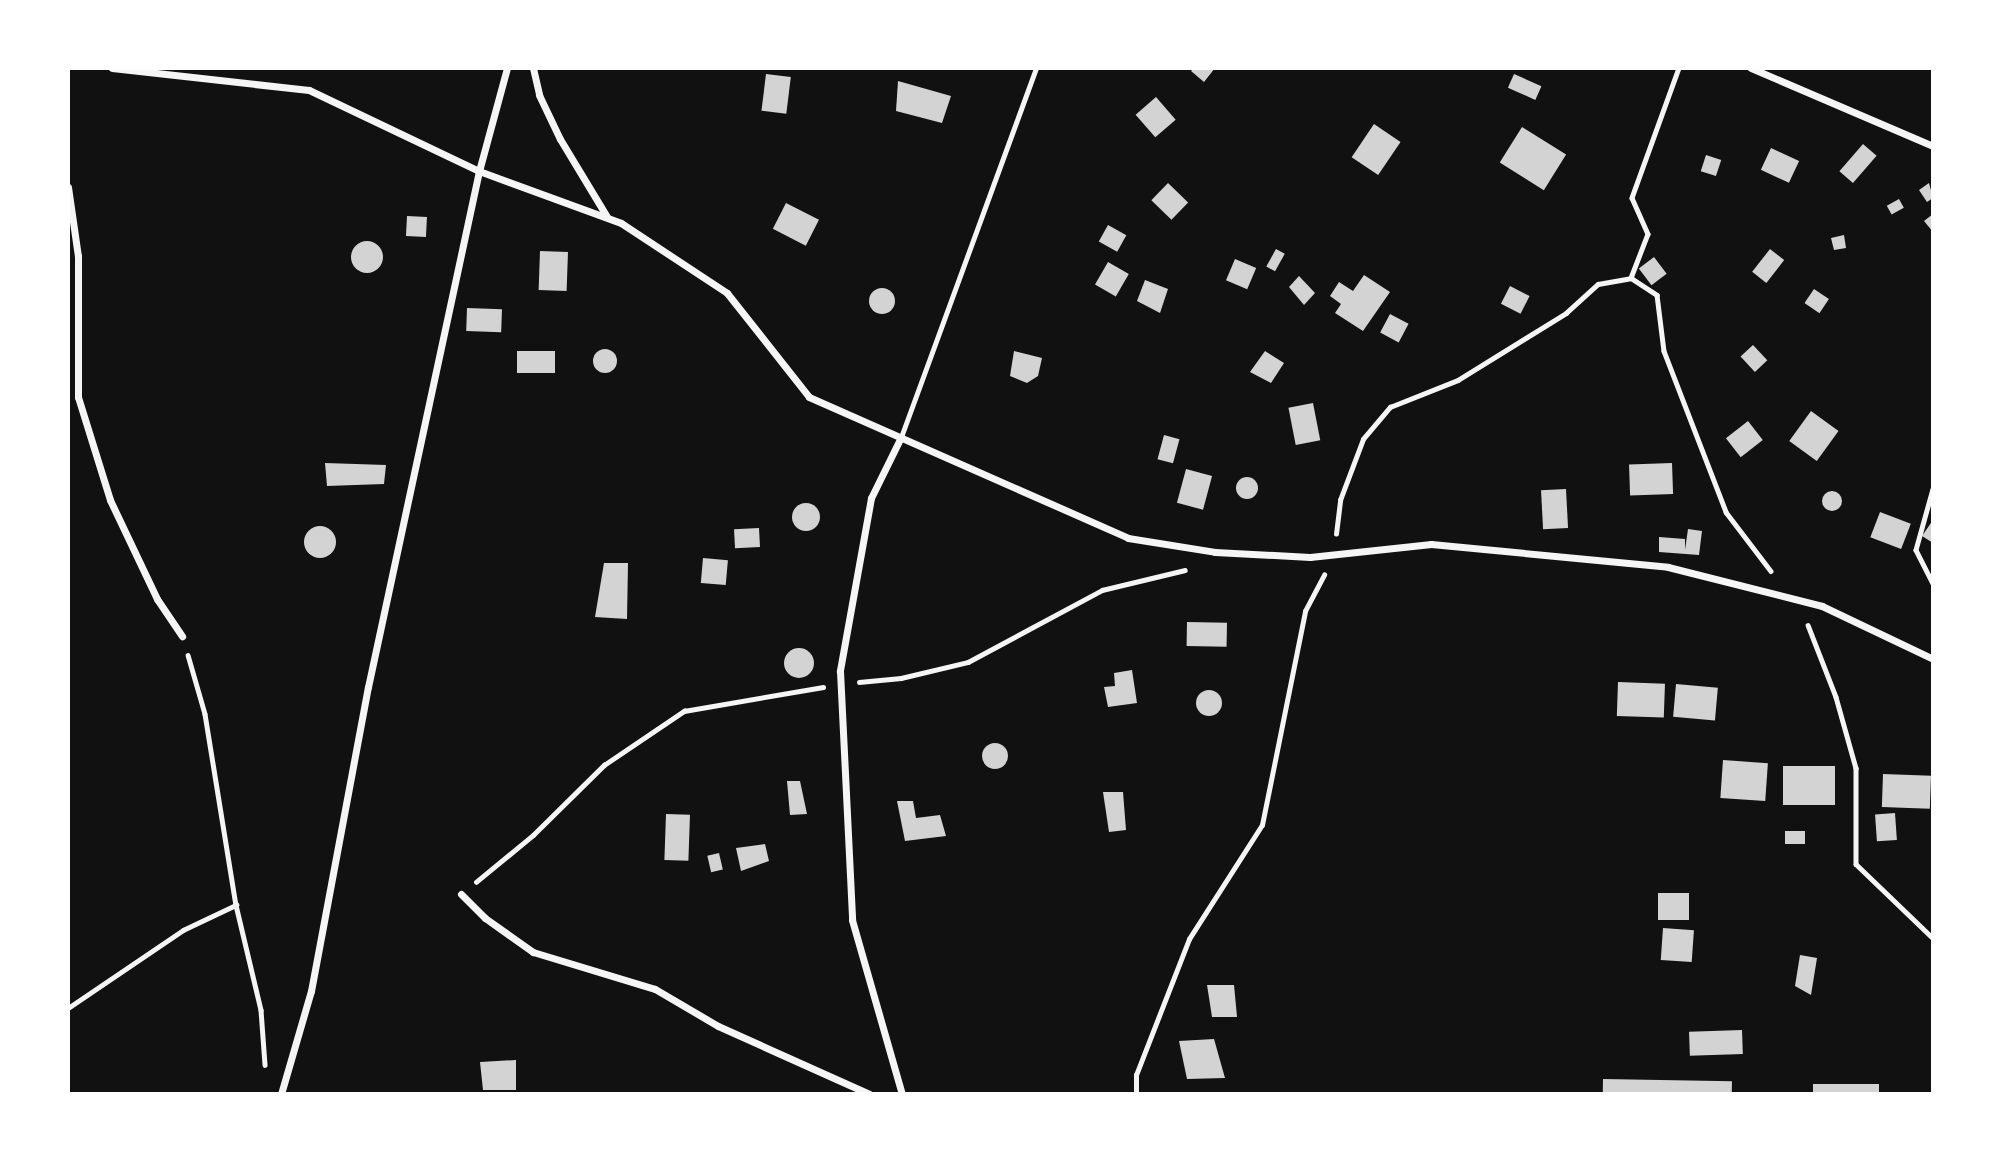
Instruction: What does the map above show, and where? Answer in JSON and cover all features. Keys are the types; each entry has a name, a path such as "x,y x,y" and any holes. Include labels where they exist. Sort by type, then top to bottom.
{"street":[{"path":"112,68 309,90 479,172 607,217 727,293 809,397 1128,538 1215,552 1334,554 1431,544 1640,564 1822,606 1933,659"},
{"path":"281,1094 311,991 348,783 479,172 507,68"},
{"path":"533,68 540,95 560,139 607,217"},
{"path":"1751,68 1933,146"},
{"path":"68,187 78,256 78,397 110,500 157,599 182,636"},
{"path":"901,437 871,498 840,684 852,920 902,1094"},
{"path":"461,894 485,918 533,952 655,989 718,1026 869,1094"}],"lane":[{"path":"901,437 1036,68"}],"path":[{"path":"1631,278 1648,234 1632,198 1679,68"},
{"path":"1136,1094 1136,1075 1189,939 1262,825 1305,611 1334,554 1340,500 1358,451 1390,407 1458,380 1566,313 1598,284 1631,278 1657,295 1664,351 1726,512 1792,599 1816,638 1856,768 1856,864 1933,938"},
{"path":"1933,489 1916,550 1933,583"},
{"path":"461,894 533,835 604,765 684,711 840,684 901,678 968,662 1102,590 1197,568"},
{"path":"182,636 205,715 236,905 261,1010 266,1072"},
{"path":"68,1008 183,930 236,905"}],"building":[{"path":"1194,68 1215,68 1204,82 1191,71"},
{"path":"766,74 791,77 786,114 761,111"},
{"path":"1514,74 1541,86 1535,100 1508,88"},
{"path":"898,81 951,96 942,123 896,111"},
{"path":"1156,97 1176,120 1155,137 1136,115"},
{"path":"1374,124 1401,142 1378,175 1352,157"},
{"path":"1522,127 1566,155 1544,190 1500,163"},
{"path":"1863,144 1877,156 1853,183 1839,171"},
{"path":"1771,148 1799,161 1789,183 1761,170"},
{"path":"1706,155 1721,160 1716,176 1701,171"},
{"path":"1168,183 1188,202 1171,220 1151,200"},
{"path":"1929,183 1933,198 1927,202 1919,190"},
{"path":"1899,199 1904,208 1892,215 1887,206"},
{"path":"786,203 819,220 806,246 773,229"},
{"path":"1933,214 1933,232 1924,221"},
{"path":"407,216 427,217 426,237 406,236"},
{"path":"1108,225 1126,235 1117,252 1099,242"},
{"path":"1844,235 1846,248 1834,250 1831,238"},
{"path":"367,241 378,246 383,257 378,268 367,273 356,268 351,257 356,246"},
{"path":"1276,249 1285,254 1275,271 1266,266"},
{"path":"1770,249 1784,260 1766,283 1752,272"},
{"path":"540,251 568,252 567,291 539,290"},
{"path":"1654,257 1667,274 1651,285 1639,268"},
{"path":"1235,259 1256,268 1247,289 1226,280"},
{"path":"1108,262 1129,274 1116,297 1095,285"},
{"path":"1364,275 1390,292 1363,331 1335,313 1341,304 1330,296 1339,282 1353,291"},
{"path":"1299,276 1315,293 1304,305 1289,287"},
{"path":"1145,280 1168,289 1160,313 1137,301"},
{"path":"1510,286 1530,296 1521,314 1501,304"},
{"path":"882,288 891,292 895,301 891,310 882,314 873,310 869,301 873,292"},
{"path":"1814,289 1829,299 1819,313 1804,303"},
{"path":"467,308 502,309 501,332 466,331"},
{"path":"1390,314 1409,324 1399,342 1380,333"},
{"path":"1753,345 1767,360 1755,372 1741,357"},
{"path":"605,349 614,352 617,361 614,370 605,373 596,370 593,361 596,352"},
{"path":"517,351 555,351 555,373 517,373"},
{"path":"1014,351 1042,358 1038,376 1027,383 1010,376"},
{"path":"1265,351 1284,363 1271,383 1250,372"},
{"path":"1313,403 1320,440 1296,445 1288,408"},
{"path":"1811,411 1839,431 1817,461 1789,441"},
{"path":"1748,421 1763,440 1741,457 1726,438"},
{"path":"1164,435 1179,439 1173,463 1158,459"},
{"path":"325,463 386,465 384,484 327,486"},
{"path":"1672,463 1673,494 1630,495 1629,465"},
{"path":"1186,469 1212,476 1203,510 1177,503"},
{"path":"1243,477 1251,477 1258,484 1258,492 1251,499 1243,499 1236,492 1236,484"},
{"path":"1566,489 1568,528 1543,529 1541,490"},
{"path":"1828,491 1836,491 1842,501 1836,511 1828,511 1822,505 1822,497"},
{"path":"806,503 816,507 820,517 816,527 806,531 796,527 792,517 796,507"},
{"path":"1880,512 1911,524 1901,549 1870,537"},
{"path":"1933,520 1933,543 1922,536"},
{"path":"320,526 331,531 336,542 331,553 320,558 309,553 304,542 309,531"},
{"path":"759,528 760,547 735,548 734,529"},
{"path":"1688,529 1702,531 1699,555 1659,552 1659,537 1685,539 1685,550"},
{"path":"703,558 728,560 726,585 701,583"},
{"path":"604,563 628,563 627,619 595,617"},
{"path":"1187,622 1227,623 1227,647 1187,646"},
{"path":"799,648 810,652 814,663 810,674 799,678 788,674 784,663 788,652"},
{"path":"1132,670 1137,703 1108,707 1104,687 1115,686 1114,673"},
{"path":"1618,682 1665,684 1664,718 1617,716"},
{"path":"1676,684 1718,688 1715,721 1673,717"},
{"path":"1209,690 1218,694 1222,703 1218,712 1209,716 1200,712 1196,703 1200,694"},
{"path":"995,743 1004,747 1008,756 1004,765 995,769 986,765 982,756 986,747"},
{"path":"1723,760 1768,763 1765,801 1720,798"},
{"path":"1783,766 1835,766 1835,805 1783,805"},
{"path":"1883,774 1931,776 1930,809 1882,807"},
{"path":"787,781 800,781 807,814 790,815"},
{"path":"1103,792 1123,792 1126,830 1109,832"},
{"path":"897,801 913,801 916,818 940,815 946,836 905,841"},
{"path":"1895,813 1897,840 1877,841 1875,814"},
{"path":"666,814 690,815 688,861 664,860"},
{"path":"1785,831 1805,831 1805,844 1785,844"},
{"path":"765,844 769,861 741,871 736,848"},
{"path":"719,853 723,870 711,872 707,856"},
{"path":"1658,893 1689,893 1689,920 1658,920"},
{"path":"1663,928 1694,930 1692,962 1661,960"},
{"path":"1800,955 1817,958 1811,995 1795,986"},
{"path":"1207,985 1234,985 1237,1017 1212,1017"},
{"path":"1742,1030 1743,1054 1690,1056 1689,1032"},
{"path":"1214,1039 1225,1078 1187,1079 1179,1041"},
{"path":"516,1060 516,1090 483,1090 480,1062"},
{"path":"1603,1079 1732,1081 1732,1094 1603,1094"},
{"path":"1813,1084 1879,1084 1879,1094 1813,1094"}]}
